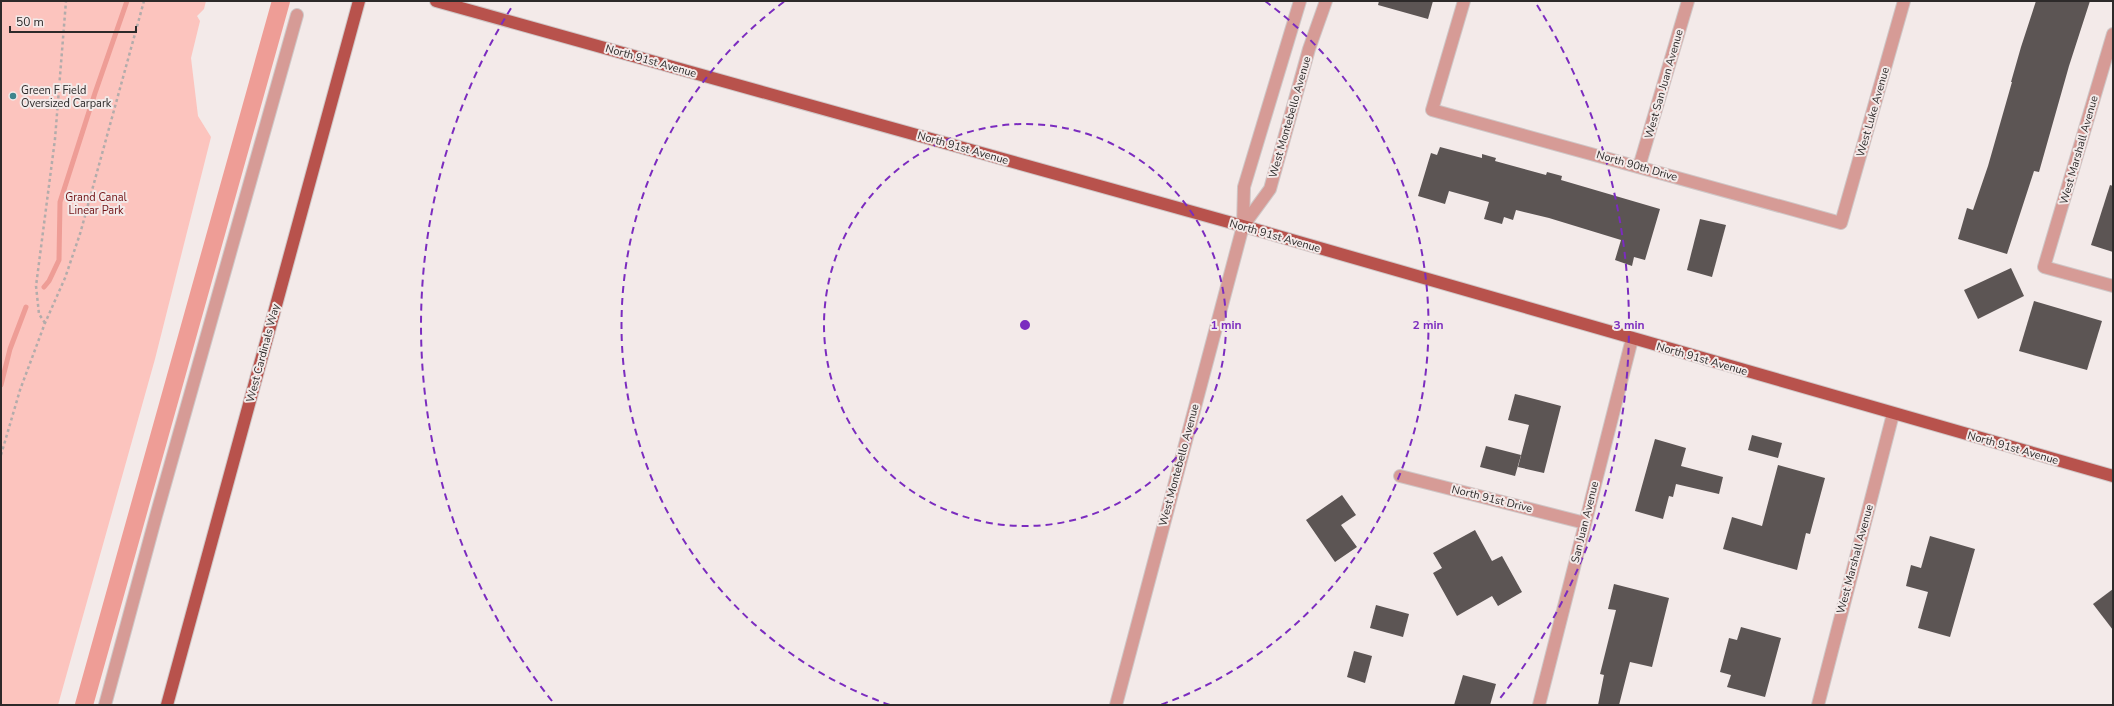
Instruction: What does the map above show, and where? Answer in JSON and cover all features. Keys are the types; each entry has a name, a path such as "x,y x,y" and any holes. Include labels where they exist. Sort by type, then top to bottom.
{"main road":[{"name":"West Cardinals Way","path":"168,705 359,1"},
{"name":"North 91st Avenue","path":"436,1 1243,226 2113,476"}],"street":[{"name":"West Montebello Avenue","path":"1116,705 1243,226 1244,187 1300,1"},
{"name":"West Montebello Avenue","path":"1243,226 1270,189 1309,49 1326,1"},
{"name":"North 90th Drive","path":"1464,1 1432,110 1841,223"},
{"name":"West San Juan Avenue","path":"1639,167 1688,1"},
{"name":"West Luke Avenue","path":"1841,223 1904,1"},
{"path":"105,705 158,508 297,15"},
{"name":"West Marshall Avenue","path":"2113,34 2044,267 2113,286"},
{"name":"San Juan Avenue","path":"1539,705 1632,339"},
{"name":"West Marshall Avenue","path":"1818,705 1893,414"},
{"name":"North 91st Drive","path":"1400,476 1585,523"}],"path":[{"path":"45,323 39,314 36,286 55,139 66,1"},
{"path":"1,455 20,390 45,323 65,278 80,234 144,1"}],"green space":[{"name":"Grand Canal Linear Park","path":"1,1 206,1 204,9 197,16 200,21 191,58 198,116 211,137 155,359 58,705 1,705"}],"building":[{"path":"1379,1 1433,1 1428,19 1378,5"},
{"path":"2036,1 2090,1 2069,66 2039,172 2034,171 2007,254 1958,239 1967,208 1973,210 1988,166 2021,47"},
{"path":"1440,147 1482,158 1482,154 1496,158 1495,161 1546,175 1547,172 1562,176 1561,180 1660,209 1645,260 1634,257 1632,266 1615,260 1621,240 1549,218 1516,210 1513,220 1504,217 1502,224 1484,219 1489,202 1449,191 1445,204 1418,196 1431,153 1437,155"},
{"path":"2110,185 2113,186 2113,252 2091,245"},
{"path":"1700,219 1726,225 1712,277 1687,270"},
{"path":"2011,268 2024,296 1978,319 1964,290"},
{"path":"2034,301 2102,321 2087,370 2019,351"},
{"path":"1515,394 1561,406 1544,473 1518,467 1529,425 1508,420"},
{"path":"1752,435 1782,443 1778,458 1748,450"},
{"path":"1655,439 1686,448 1681,466 1723,477 1719,494 1676,484 1673,497 1669,496 1663,519 1635,511"},
{"path":"1486,446 1521,455 1515,476 1480,467"},
{"path":"1778,465 1825,478 1810,534 1806,533 1797,570 1723,549 1732,517 1762,526"},
{"path":"1342,495 1356,515 1341,525 1357,547 1335,562 1306,520"},
{"path":"1475,530 1492,561 1502,556 1522,592 1498,606 1492,596 1457,616 1433,573 1442,568 1433,553"},
{"path":"1930,536 1975,549 1950,637 1918,628 1928,592 1906,586 1911,565 1921,568"},
{"path":"1614,584 1669,598 1652,667 1630,662 1619,705 1598,705 1604,675 1600,674 1616,610 1608,609"},
{"path":"2113,589 2113,630 2093,604"},
{"path":"1376,605 1409,614 1403,637 1370,628"},
{"path":"1741,627 1781,638 1765,697 1727,687 1731,675 1720,672 1729,638 1737,640"},
{"path":"1354,651 1372,656 1365,683 1347,677"},
{"path":"1463,675 1496,684 1490,705 1454,705"}],"waterway":[{"path":"44,287 49,281 59,260 60,202 95,93 127,1"},
{"path":"84,705 281,1"},
{"path":"1,385 10,349 26,307"}],"place":[{"name":"Green F Field Oversized Carpark","path":"13,96"}]}
